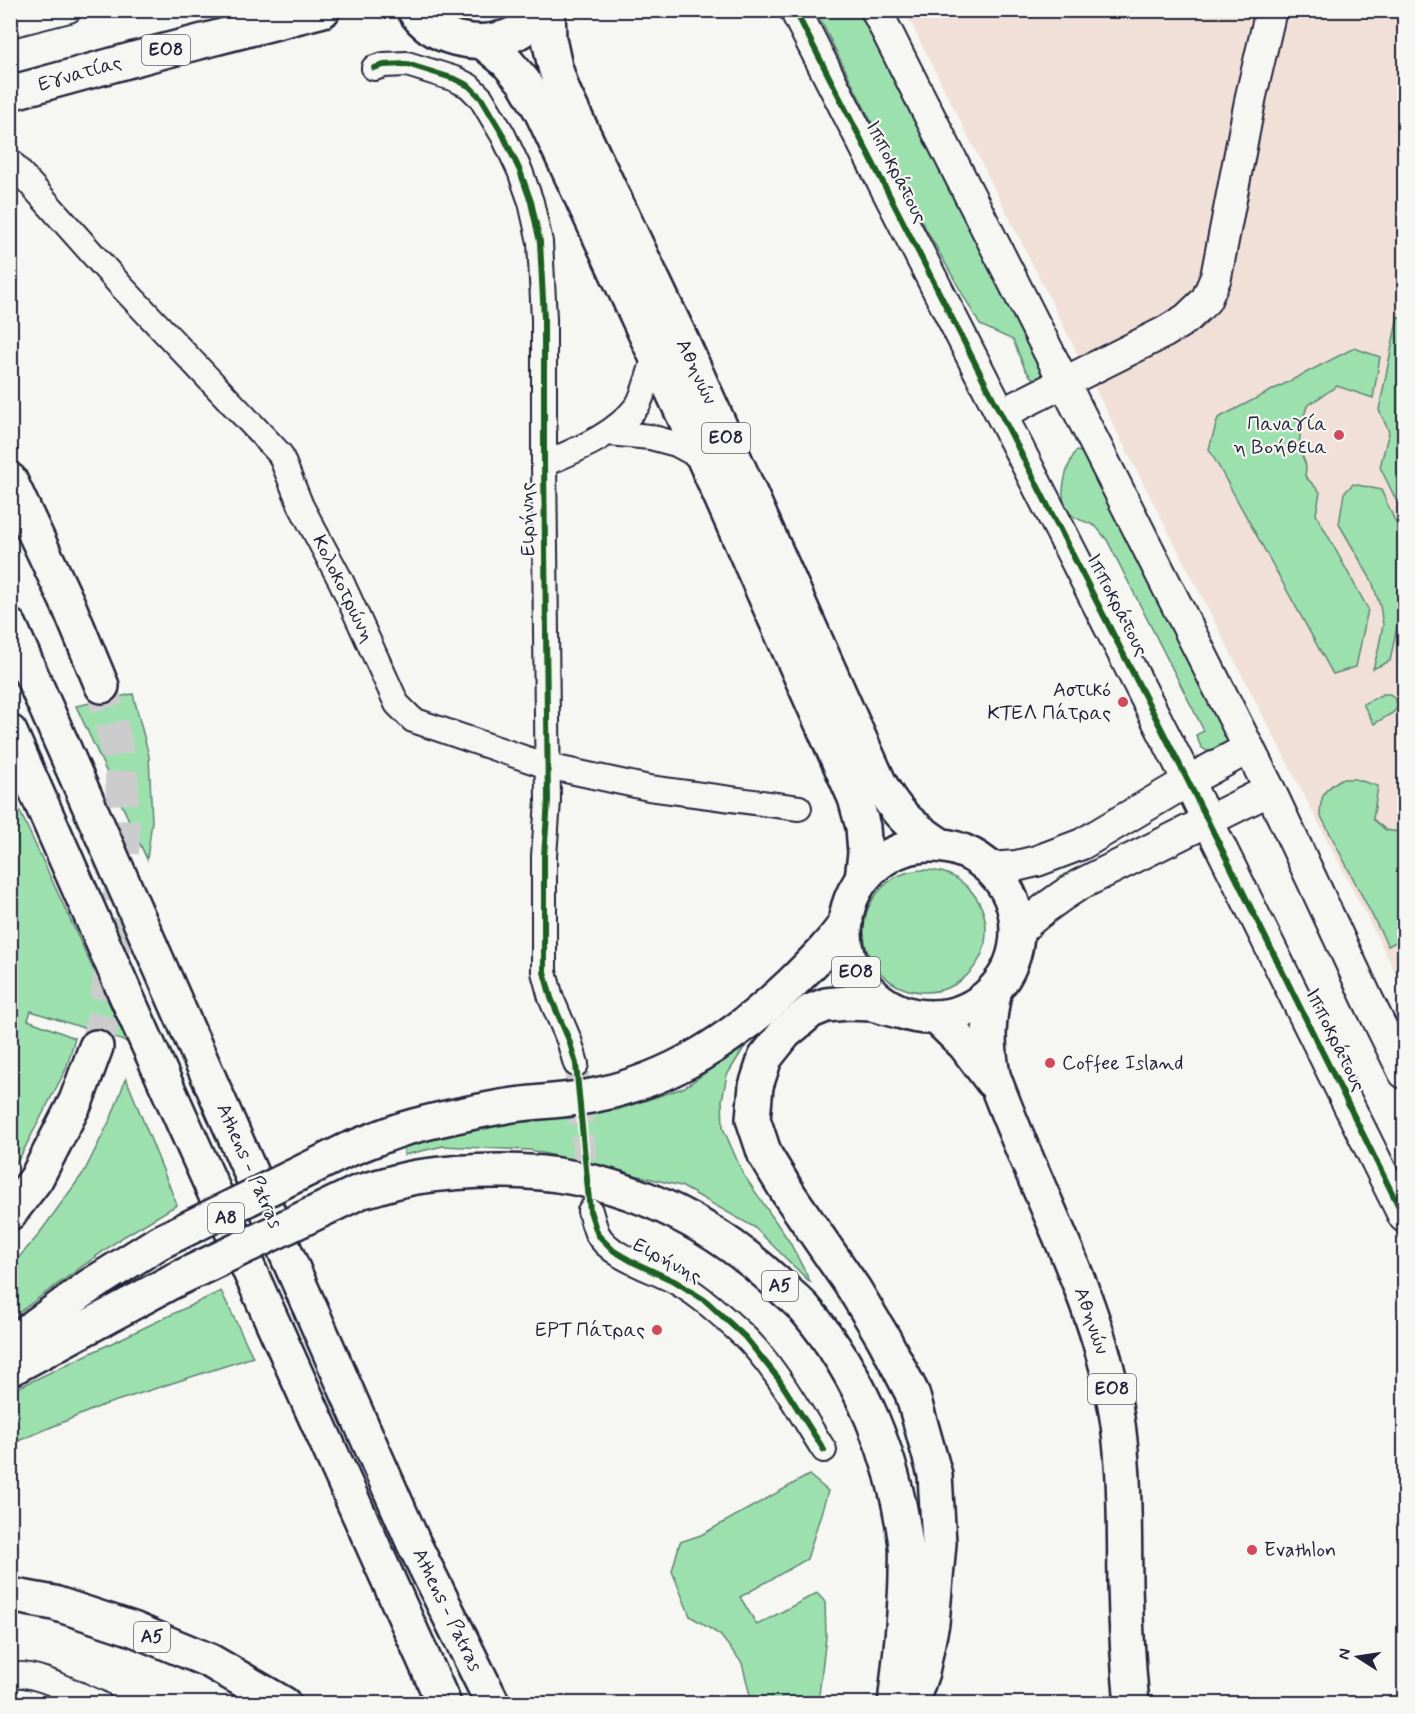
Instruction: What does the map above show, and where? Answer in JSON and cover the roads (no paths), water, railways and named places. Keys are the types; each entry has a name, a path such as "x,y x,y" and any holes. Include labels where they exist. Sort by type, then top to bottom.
{"main road":[{"name":"Εγνατίας","path":"10,93 149,54 323,10"},
{"name":"Αθηνών","path":"411,12 447,36 483,42 508,37 530,25 546,10"},
{"name":"Αθηνών","path":"546,10 549,39 563,91 687,352 879,782 900,814 940,845"},
{"name":"Αθηνών","path":"483,42 506,61 524,82 541,111 704,459 855,798 863,827 865,853 862,879"},
{"path":"10,480 68,604 102,686"},
{"name":"Athens - Patras","path":"10,626 414,1544 493,1704"},
{"name":"Athens - Patras","path":"10,732 444,1704"},
{"name":"Αθηνών","path":"940,845 958,849 975,857 990,868 1002,882 1010,897 1016,915 1017,933 1014,953 1007,972 995,988 983,1000 968,1009 936,1017 917,1016 898,1011 879,1000 852,966 846,945 846,922 851,900 862,879 896,852 918,846 940,845"},
{"path":"10,1344 87,1287 158,1243 347,1150 403,1129 448,1118 501,1107 595,1096 661,1075 689,1061 731,1035 775,999 820,956 846,922"},
{"name":"Αθηνών","path":"995,988 988,1032 993,1075 1074,1271 1099,1341 1112,1390 1122,1460 1126,1625 1132,1704"},
{"path":"898,1011 872,1004 847,1003 826,1005 811,1011 785,1033 765,1058 756,1086 753,1119 765,1155 790,1196 854,1288 903,1375 912,1393 935,1475 939,1543 932,1623 922,1672 911,1704"},
{"name":"Αθηνών","path":"936,1017 965,1045 1001,1095"},
{"path":"10,1214 36,1179 76,1101 96,1047"},
{"name":"Α5","path":"10,1369 173,1281 359,1192 415,1177 501,1171 542,1173 594,1182 634,1193 676,1212 723,1239 762,1270 804,1308 850,1372 869,1412 886,1457 897,1494 906,1547 906,1610 895,1704"},
{"name":"Α5","path":"10,1596 54,1604 133,1629 210,1661 284,1704"}],"street":[{"path":"10,26 69,10"},
{"name":"Ιπποκράτους","path":"795,10 1188,781 1404,1217"},
{"path":"876,10 1270,790 1404,1073"},
{"path":"1001,414 1165,332 1186,319 1206,300 1216,277 1251,96 1271,10"},
{"name":"Ειρήνης","path":"374,68 397,63 407,64 455,79 469,86 481,98 503,135 520,171 531,202 540,242 543,280 548,801 544,856 544,972 551,998 569,1040 576,1064"},
{"name":"Κολοκοτρώνη","path":"10,161 121,286 280,454 301,506 341,581 397,704 413,720 547,766 649,788 799,808"},
{"path":"544,464 609,433 639,404 656,353"},
{"path":"609,433 650,437 676,444 704,459"},
{"path":"990,868 1016,866 1037,861 1082,844 1249,748"},
{"path":"1017,933 1054,900 1079,885 1270,790"},
{"name":"Ειρήνης","path":"590,1211 598,1235 614,1251 676,1282 706,1301 745,1337 778,1378 824,1450"},
{"path":"10,1676 21,1674 41,1678 100,1704"}],"tunnel":[{"path":"96,1047 105,1010 119,906 124,828 121,766 102,686"},
{"path":"576,1064 590,1211"}],"place":[{"name":"Παναγία η Βοήθεια","path":"1339,435"},
{"name":"Αστικό ΚΤΕΛ Πάτρας","path":"1123,702"},
{"name":"Coffee Island","path":"1050,1063"},
{"name":"ΕΡΤ Πάτρας","path":"657,1330"},
{"name":"Evathlon","path":"1252,1550"}]}
